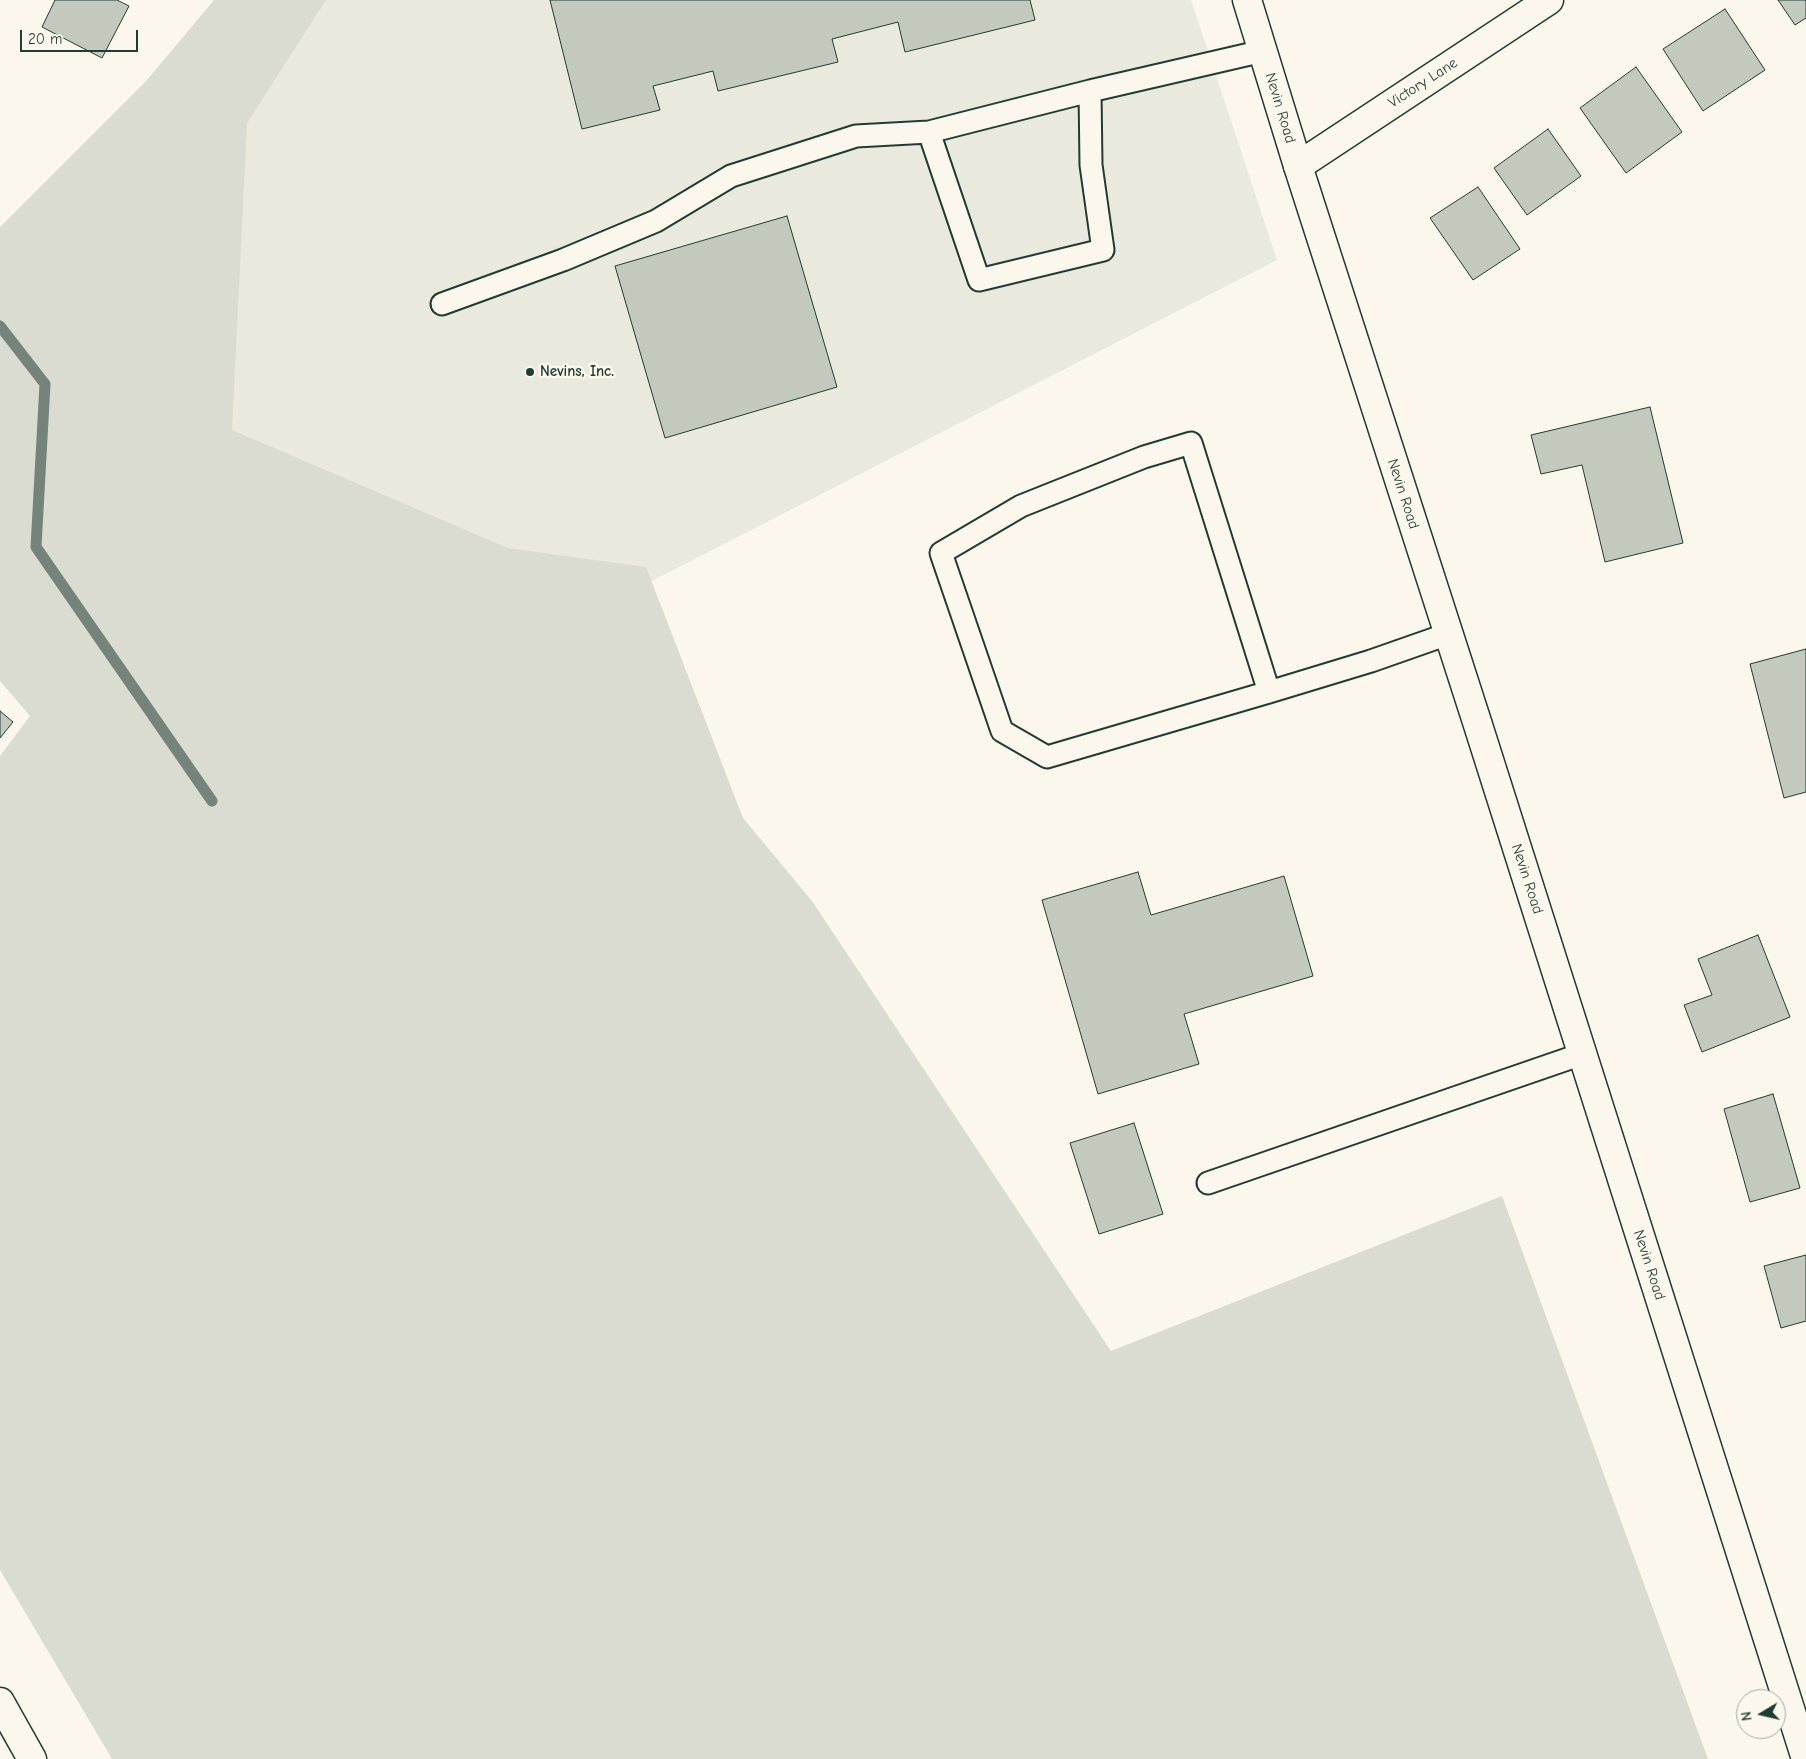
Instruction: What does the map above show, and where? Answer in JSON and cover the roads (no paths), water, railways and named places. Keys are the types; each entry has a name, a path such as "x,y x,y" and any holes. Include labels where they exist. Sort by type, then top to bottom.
{"street":[{"name":"Nevin Road","path":"1247,0 1298,166 1806,1759"},
{"name":"Victory Lane","path":"1298,166 1549,0"},
{"path":"0,1702 32,1759"}],"lane":[{"path":"442,304 563,260 656,221 731,176 856,136 928,132 1263,50"},
{"path":"928,132 979,280 1103,250 1091,165 1090,91"},
{"path":"1269,692 1191,443 1144,457 1022,506 941,553 1002,731 1047,757 1269,692 1371,661 1448,634"},
{"path":"1208,1183 1582,1054"}],"waterway":[{"path":"0,326 45,384 36,547 212,801"}],"place":[{"name":"Nevins, Inc.","path":"530,372"}]}
